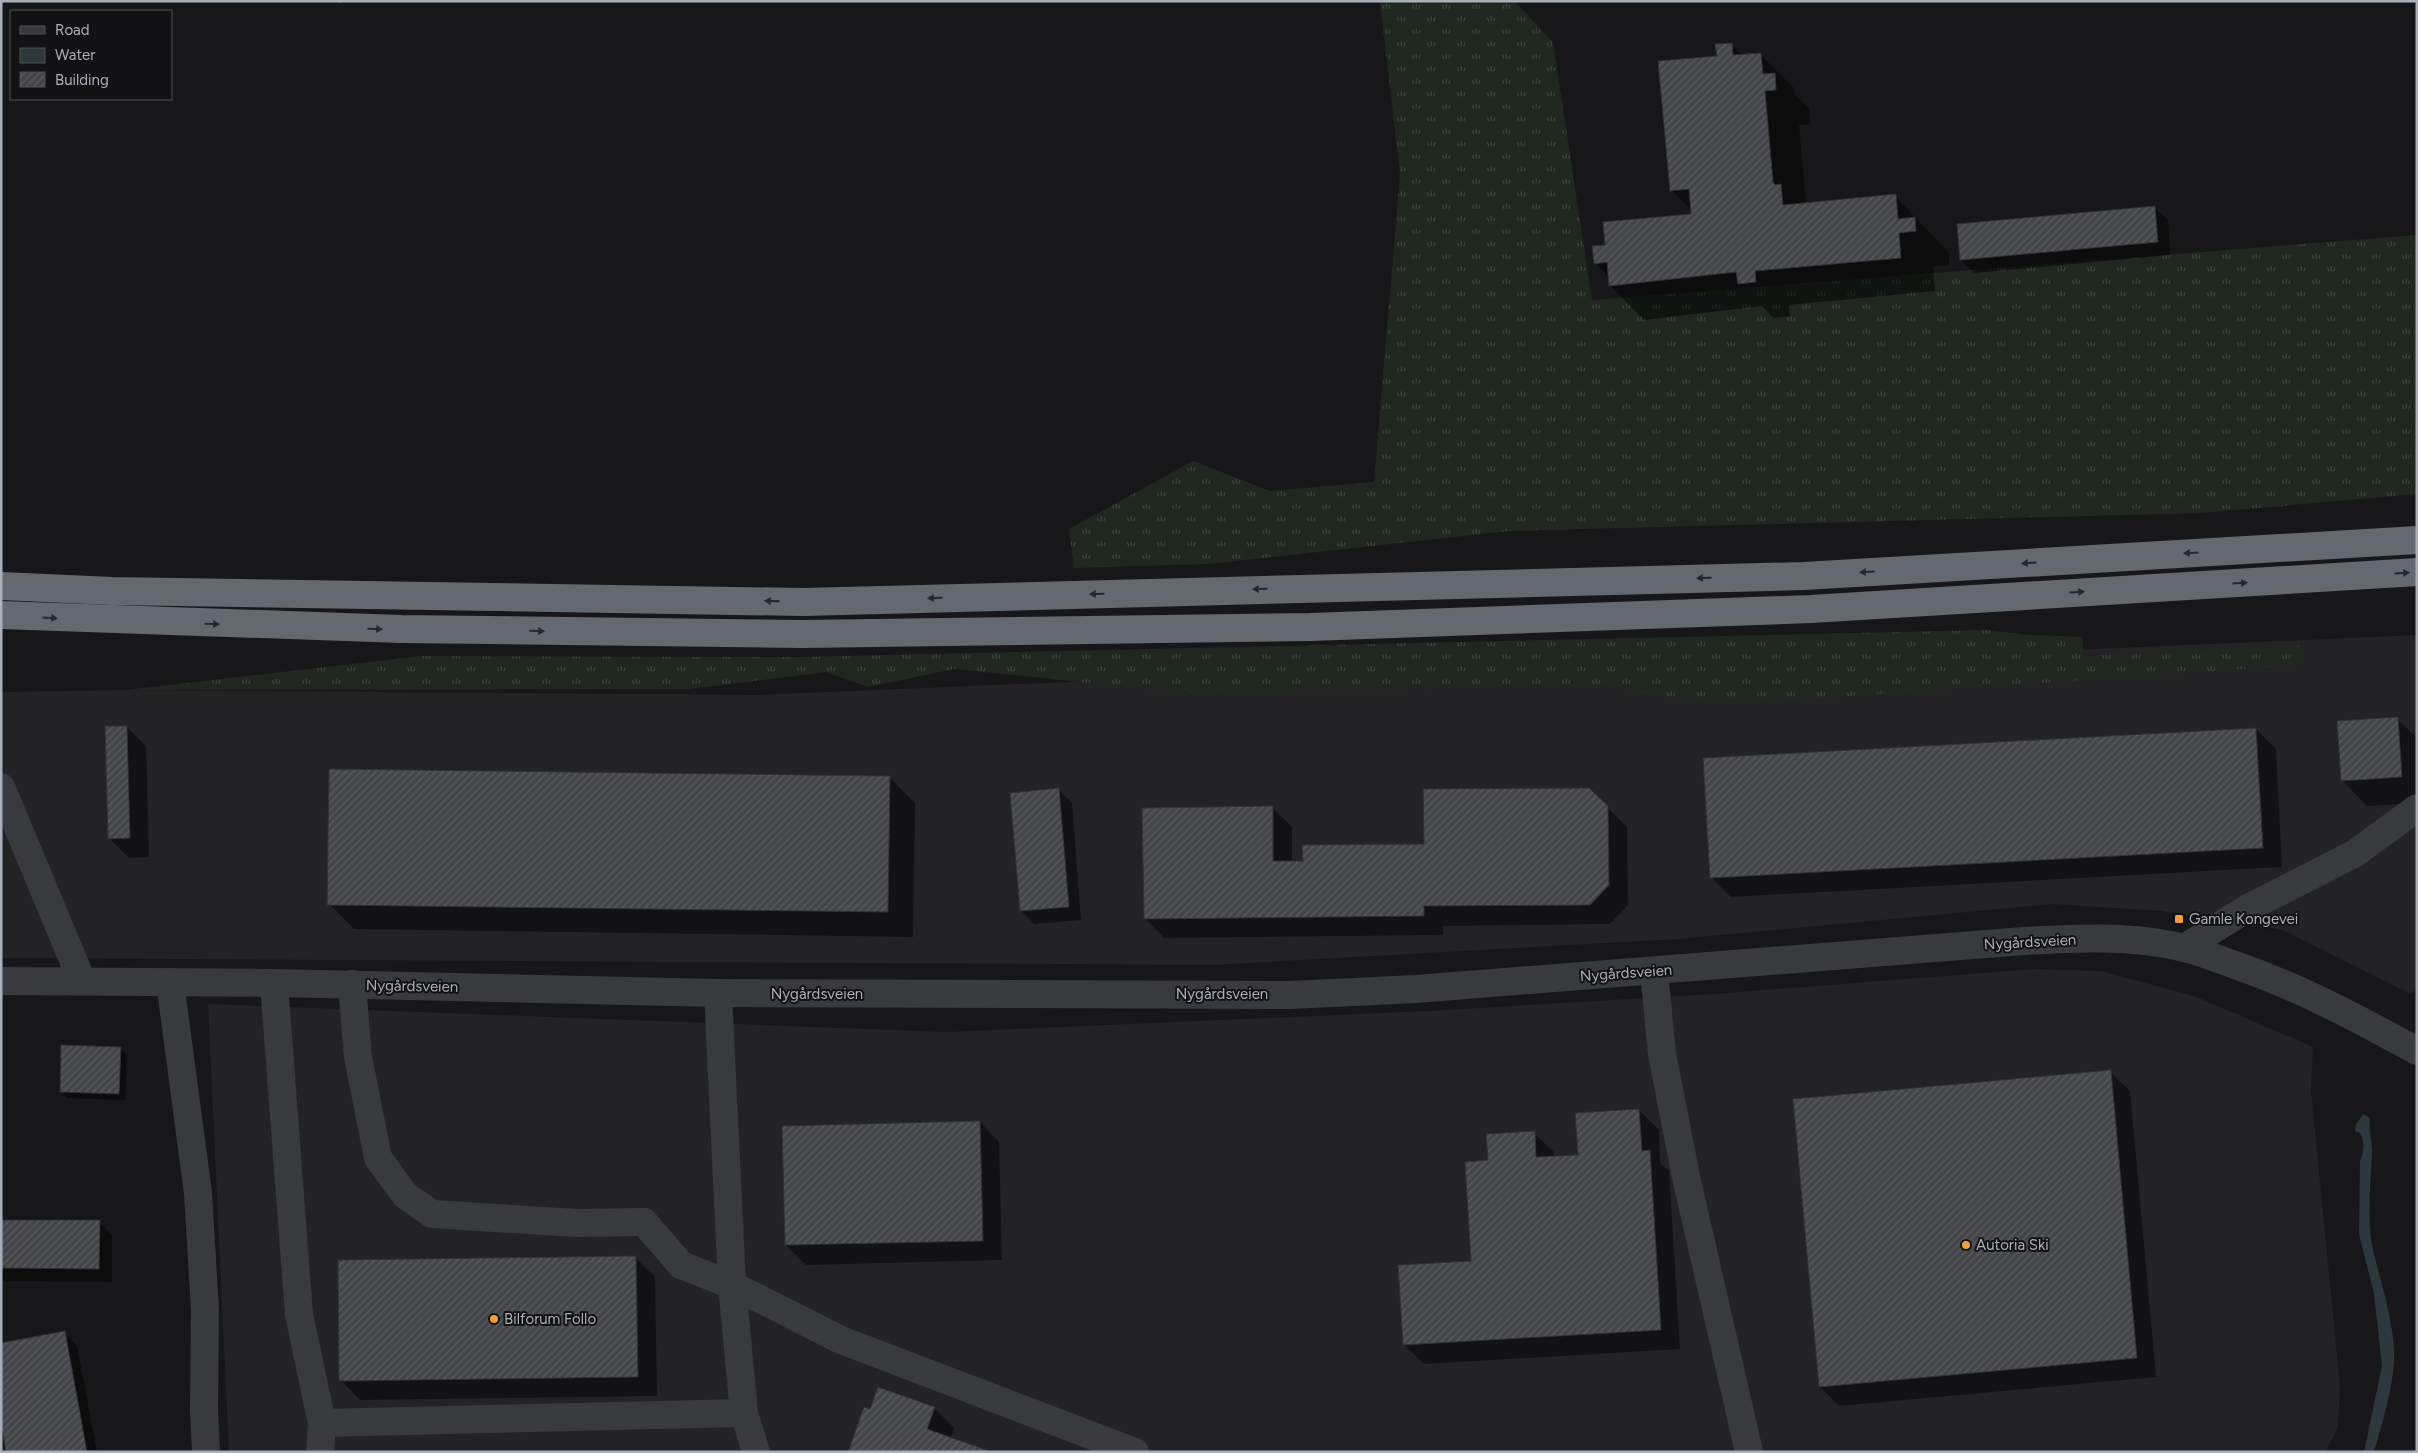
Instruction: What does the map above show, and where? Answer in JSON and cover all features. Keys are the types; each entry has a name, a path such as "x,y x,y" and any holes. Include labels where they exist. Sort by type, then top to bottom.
{"highway":[{"path":"2240,550 2417,525"},
{"path":"1,586 112,591 803,602 1804,576 2417,540"},
{"path":"1,615 401,630 792,634 1311,627 1811,609 2417,572"}],"street":[{"path":"1,786 82,981"},
{"path":"2184,948 2248,908 2354,854 2417,808"},
{"name":"Nygårdsveien","path":"1,982 352,984 718,994 1290,995 1416,989 2063,939 2148,942 2184,948 2276,979 2343,1010 2417,1051"},
{"path":"1654,971 1662,1054 1686,1177 1749,1452"},
{"path":"170,982 198,1193 205,1310 204,1409 206,1452"},
{"path":"274,983 299,1315 322,1423 320,1452"},
{"path":"352,984 358,1057 378,1158 405,1195 432,1214 576,1223 644,1222 681,1265 732,1285 841,1340 1135,1452"},
{"path":"718,994 732,1285 744,1413 756,1452"},
{"path":"322,1423 744,1413"}],"path":[{"path":"339,1 345,3"}],"shaded area":[{"path":"2417,635 2417,986 2411,994 2283,930 2161,911 2053,904 1678,939 1213,965 1,958 1,692 126,690 758,695 1259,674 1704,666"},
{"path":"2035,969 2101,971 2197,997 2313,1047 2311,1090 2340,1386 2338,1428 2325,1452 229,1452 208,1004 947,1032 1428,1011 1714,994"}],"green space":[{"path":"1380,1 1514,1 1553,42 1592,300 2417,235 2417,494 2202,513 1509,531 1208,564 1074,568 1069,529 1193,461 1270,491 1374,482 1400,174"},
{"path":"1987,630 2029,635 2082,637 2084,656 2299,645 2299,665 1722,705 1606,686 1178,692 954,669 868,687 826,672 689,689 126,690 421,656 799,657"}],"water":[{"path":"2363,1114 2370,1118 2369,1127 2372,1147 2369,1213 2371,1238 2384,1291 2394,1349 2391,1385 2374,1452 2364,1452 2382,1366 2374,1293 2359,1235 2360,1161 2363,1143 2360,1133 2355,1131 2356,1125"}],"building":[{"path":"1732,43 1733,55 1761,53 1763,74 1775,73 1776,90 1765,91 1773,182 1775,185 1781,184 1783,205 1896,194 1898,219 1915,217 1916,231 1899,233 1901,258 1755,271 1756,282 1738,284 1736,272 1609,286 1607,262 1594,264 1592,246 1605,245 1603,222 1691,214 1689,189 1670,191 1658,61 1717,56 1715,44"},
{"path":"2155,206 2158,242 1960,260 1957,224"},
{"path":"2398,717 2402,777 2341,781 2337,721"},
{"path":"105,726 127,726 130,838 108,839"},
{"path":"2256,728 2263,848 1710,878 1703,758"},
{"path":"329,769 890,776 888,912 327,905"},
{"path":"1059,788 1069,907 1020,911 1010,793"},
{"path":"1589,788 1608,806 1609,885 1590,905 1424,906 1424,916 1144,919 1142,808 1273,806 1273,861 1303,861 1302,845 1424,844 1423,789"},
{"path":"61,1045 121,1047 119,1094 60,1092"},
{"path":"2111,1070 2137,1358 1819,1387 1793,1099"},
{"path":"1639,1109 1642,1151 1650,1150 1661,1330 1403,1345 1398,1265 1471,1261 1465,1162 1488,1160 1486,1134 1535,1131 1536,1157 1578,1155 1575,1113"},
{"path":"980,1121 983,1241 785,1245 782,1126"},
{"path":"1,1220 100,1220 99,1269 1,1268"},
{"path":"636,1256 638,1377 339,1381 338,1260"},
{"path":"65,1331 87,1452 6,1452 1,1424 1,1343"},
{"path":"878,1387 935,1407 927,1429 992,1452 848,1452 864,1407 870,1409"}],"place":[{"name":"Gamle Kongevei","path":"2179,919"},
{"name":"Autoria Ski","path":"1966,1245"},
{"name":"Bilforum Follo","path":"494,1319"}]}
